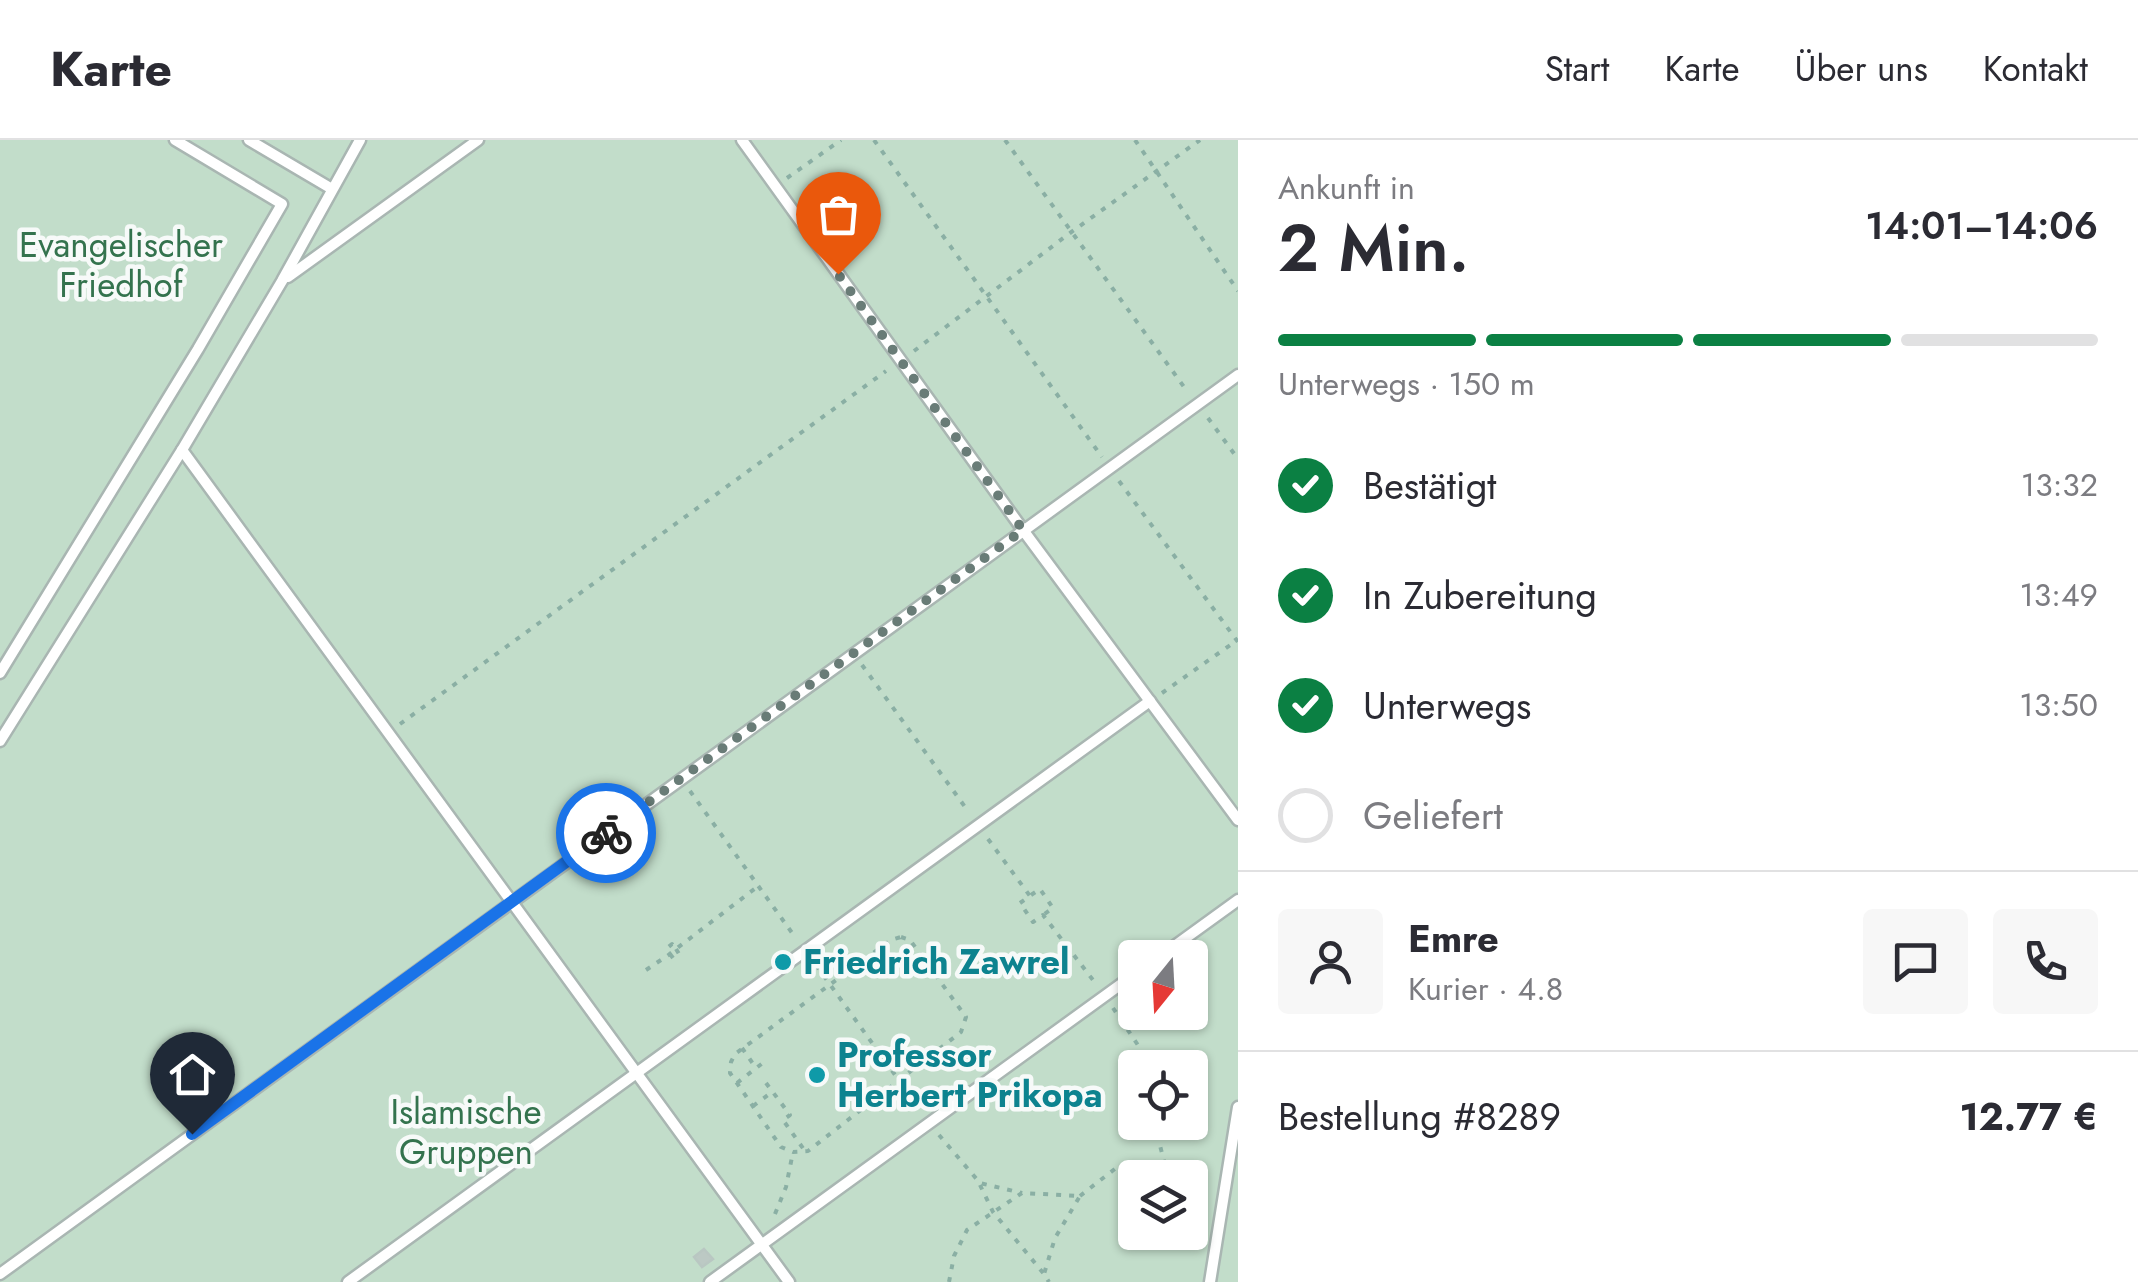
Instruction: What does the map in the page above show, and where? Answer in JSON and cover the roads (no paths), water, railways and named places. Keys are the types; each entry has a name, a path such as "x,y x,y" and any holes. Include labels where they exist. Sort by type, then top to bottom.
{"lane":[{"path":"0,673 282,204 175,140"},
{"path":"248,140 332,189"},
{"path":"0,741 182,450 360,140"},
{"path":"282,281 478,140"},
{"path":"742,140 1238,820"},
{"path":"0,1274 1238,375"},
{"path":"182,450 789,1282"},
{"path":"348,1282 1150,701"},
{"path":"1183,940 1238,900"},
{"path":"710,1282 1118,986"},
{"path":"1210,1282 1238,1107"}],"place":[{"name":"Friedrich Zawrel","path":"783,962"},
{"name":"Professor Herbert Prikopa","path":"817,1075"}],"park label":[{"name":"Evangelischer Friedhof","path":"121,265"},
{"name":"Islamische Gruppen","path":"466,1132"}]}
